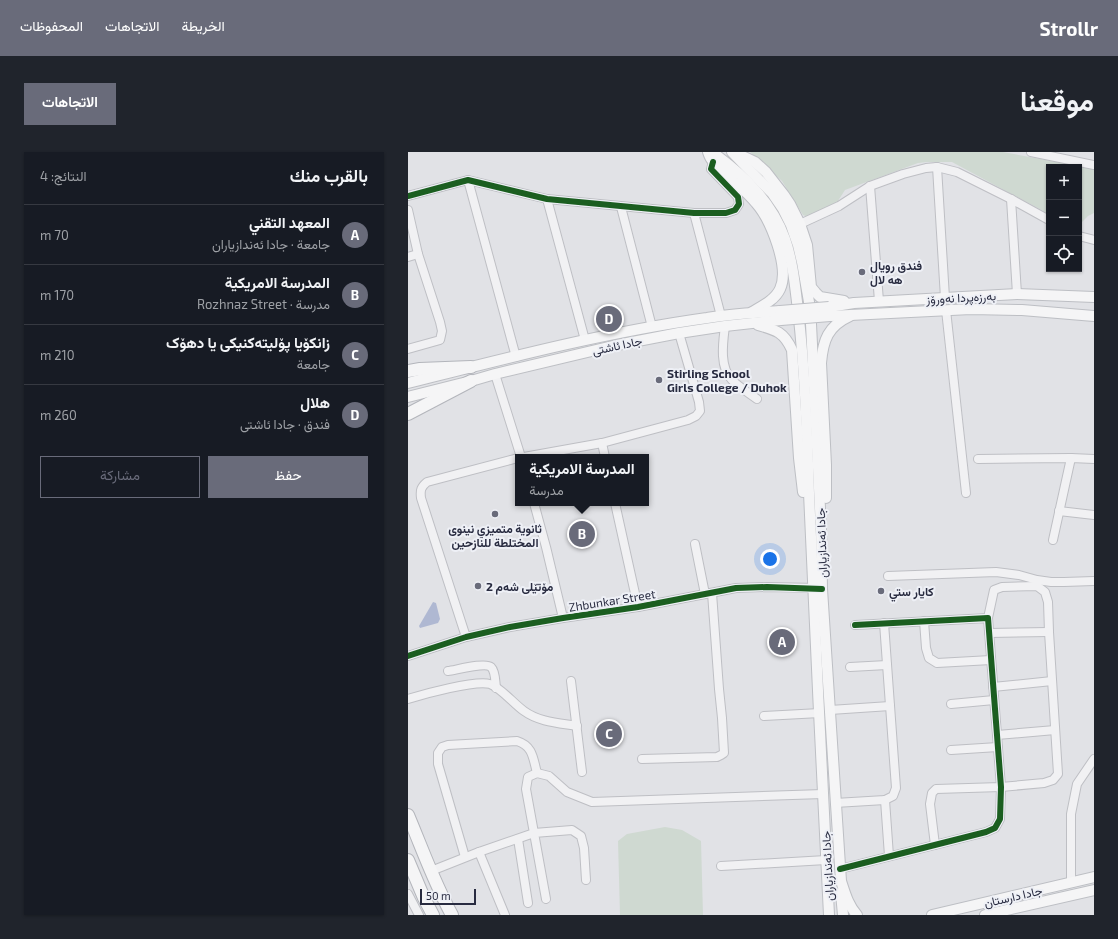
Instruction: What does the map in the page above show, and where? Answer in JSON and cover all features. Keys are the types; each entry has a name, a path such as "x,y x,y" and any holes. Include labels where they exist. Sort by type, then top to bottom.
{"highway":[{"path":"408,371 420,369 471,367"},
{"path":"408,414 471,381"},
{"path":"408,815 444,901 452,915"},
{"path":"408,863 433,915"}],"main road":[{"path":"708,152 757,204 772,230 780,254 783,277 780,290 776,296 750,318 782,334 788,341 792,350 799,458 804,498 811,530"},
{"name":"جادا ئەندازیاران","path":"732,152 772,193 791,225 802,262 811,324 821,529 818,588 820,713 829,915"},
{"path":"735,152 755,162 766,172 784,195 800,224 807,245 811,287 816,294 820,297 854,303"},
{"name":"جادا ئەندازیاران","path":"712,157 747,181 765,202 774,215 785,238 792,265 802,346 811,530 830,710 841,881 848,901 857,915"},
{"name":"بەرزەپردا نەورۆز","path":"829,311 854,303 880,301 1016,294 1094,297"},
{"name":"بەرزەپردا نەورۆز","path":"829,311 851,315 946,310 1022,310 1094,316"},
{"name":"جادا ئاشتی","path":"408,383 585,340 652,327 721,316 750,318 829,311"},
{"path":"821,529 826,497 821,363 822,351 824,342 830,331 842,319 851,315"},
{"name":"جادا ئاشتی","path":"408,397 495,374 617,345 725,326 750,318"},
{"name":"جادا دارستان","path":"932,915 1094,877"},
{"path":"841,881 843,915"},
{"name":"جادا دارستان","path":"985,915 1094,890"},
{"path":"1001,898 1004,911"}],"street":[{"path":"1031,152 1094,165"},
{"path":"408,196 468,180 547,199 694,213 726,213 735,210 739,204 738,197 711,169 712,157"},
{"path":"800,224 839,206 870,186 903,174 926,168 937,167 946,168 957,172 1011,198 1046,218"},
{"path":"937,167 945,298"},
{"path":"468,180 516,357"},
{"path":"870,186 880,301"},
{"path":"1011,198 1016,294"},
{"path":"547,199 585,340"},
{"path":"621,207 652,327"},
{"path":"408,210 418,254 442,331 440,340 408,349"},
{"path":"694,213 721,316"},
{"path":"1082,237 1094,240"},
{"path":"408,257 418,254"},
{"path":"946,310 966,493"},
{"path":"725,326 722,346 726,372 732,380 757,399"},
{"path":"541,454 602,443 688,420 696,416 700,411 699,402 679,333"},
{"path":"495,374 518,454"},
{"path":"602,443 604,454"},
{"path":"1053,540 1072,458"},
{"path":"466,638 423,505 420,491 426,482 515,459"},
{"path":"978,459 1094,459"},
{"path":"535,506 563,618"},
{"path":"616,506 638,608"},
{"path":"1059,511 1094,515"},
{"path":"642,759 717,757 724,753 722,718 709,594 695,544"},
{"path":"888,576 994,572 1019,575 1051,582 1094,581"},
{"path":"840,869 889,856 935,845 986,832 995,828 1000,819 1001,787 988,618 994,590 1002,587 1037,586 1046,592 1048,602 1058,774 1053,780 1044,783 1001,787 936,789 932,793 930,804 935,845"},
{"name":"Zhbunkar Street","path":"408,656 466,638 510,627 638,608 736,588 818,588"},
{"path":"855,625 924,620 988,618"},
{"path":"924,620 926,648 929,658 937,663 991,660"},
{"path":"835,803 885,800 893,796 896,788 884,623"},
{"path":"989,633 1049,632"},
{"path":"448,671 488,665 493,670 496,688"},
{"path":"850,668 887,665"},
{"path":"571,681 582,772"},
{"path":"993,687 1052,681"},
{"path":"408,699 442,690 477,684 489,684 534,717 577,726"},
{"path":"951,704 994,700"},
{"path":"830,710 890,706"},
{"path":"764,716 820,713"},
{"path":"997,735 1055,730"},
{"path":"465,857 438,764 438,753 442,747 448,745 517,741 525,744 532,752 537,773"},
{"path":"951,750 998,747"},
{"path":"1071,882 1071,814 1077,784 1094,759"},
{"path":"546,899 526,789 528,777 537,773 549,776 566,792 592,802 823,794"},
{"path":"885,800 889,856"},
{"path":"431,871 465,857 534,833 572,830 581,836 584,848 586,880"},
{"path":"518,839 528,903"},
{"path":"479,852 504,915"},
{"path":"721,866 826,860"},
{"path":"408,894 419,915"}],"shaded area":[{"path":"750,152 1003,152 1067,164 1046,164 1046,212 952,162 918,163 845,190 834,207 808,217 803,215 782,181"},
{"path":"1082,167 1094,169 1094,213 1082,222"},
{"path":"665,827 682,830 701,841 703,915 620,915 618,841 627,834"}],"water":[{"path":"433,602 436,603 440,619 438,623 420,628 419,626"}],"cycle path":[{"path":"408,196 468,180 547,199 694,213 726,213 735,210 739,204 738,197 711,169 713,162"},
{"path":"408,656 466,637 510,627 638,607 736,588 767,587 822,589"},
{"path":"840,869 986,832 995,828 1000,819 1001,787 988,618 855,625"}],"place":[{"name":"فندق رويال هه لال","path":"862,272"},
{"name":"هلال","path":"609,319"},
{"name":"Stirling School Girls College / Duhok","path":"659,380"},
{"name":"ثانوية متميزي نينوى المختلطة للنازحين","path":"495,514"},
{"name":"المدرسة الامريكية","path":"582,534"},
{"name":"مۆتێلی شەم 2","path":"478,586"},
{"name":"كايار ستي","path":"881,591"},
{"name":"المعهد التقني","path":"782,642"},
{"name":"زانکۆیا پۆلیتەکنیکی یا دهۆک","path":"609,734"}]}
